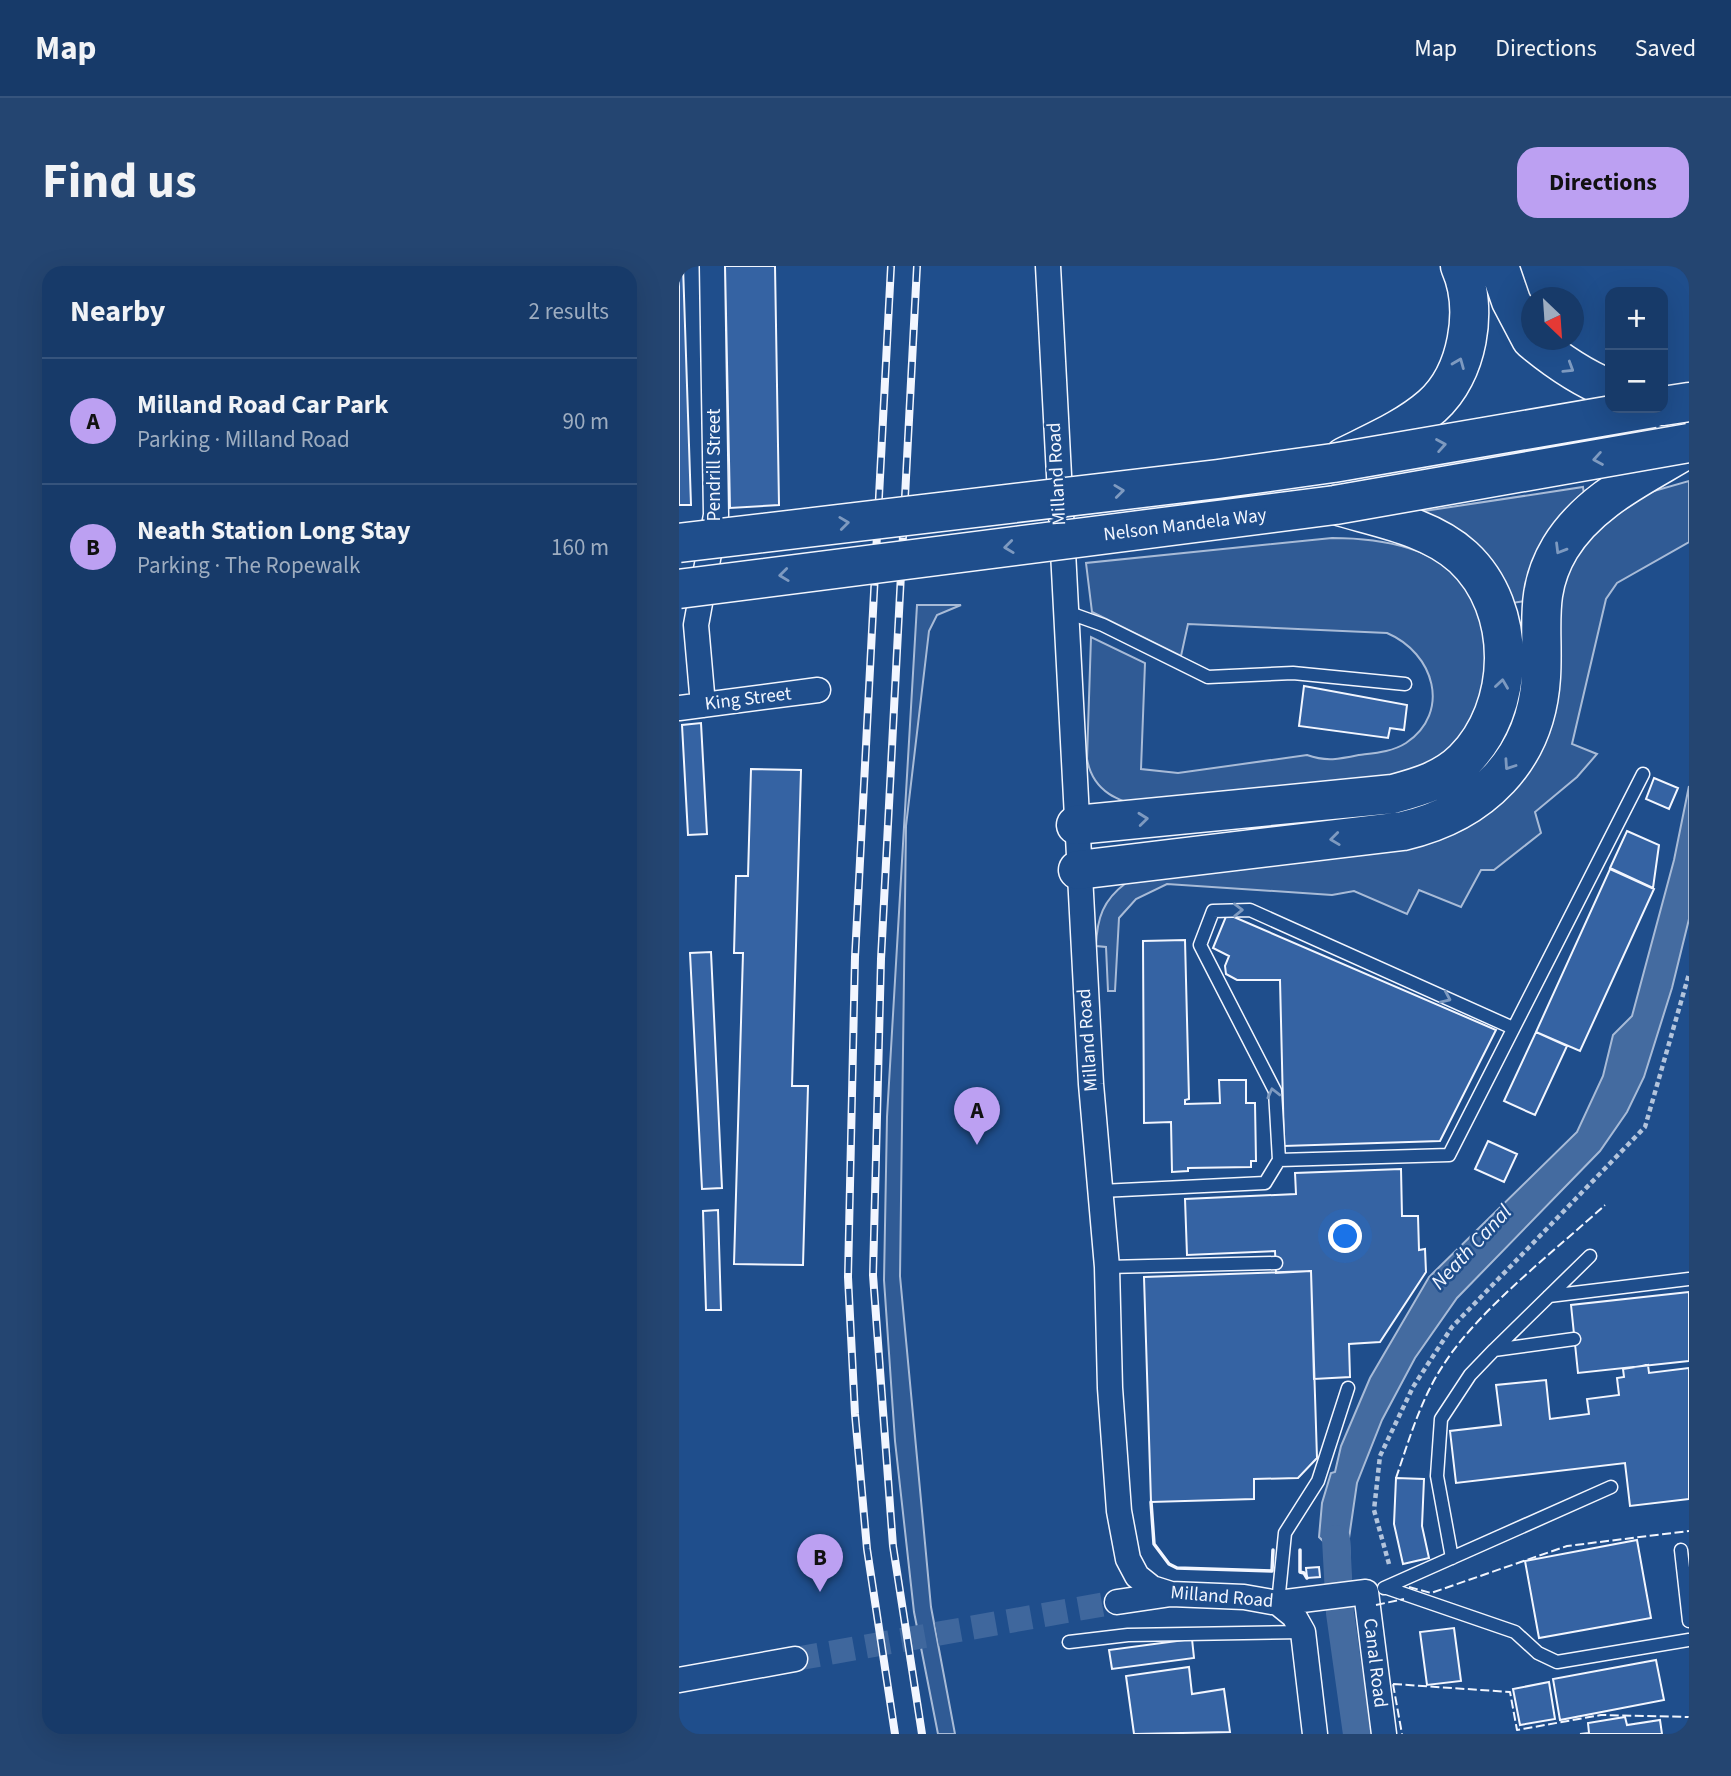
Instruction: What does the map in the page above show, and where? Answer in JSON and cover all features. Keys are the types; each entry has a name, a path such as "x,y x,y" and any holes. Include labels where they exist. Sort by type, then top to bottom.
{"main road":[{"path":"1333,463 1406,425 1434,404 1461,363 1470,316 1466,278 1460,266"},
{"path":"1499,266 1521,319"},
{"path":"1546,350 1568,368 1605,386"},
{"path":"1668,392 1689,392"},
{"path":"1668,405 1689,402"},
{"path":"679,543 1333,463 1624,413"},
{"path":"1078,870 1403,831 1429,825 1459,812 1501,777 1531,726 1538,702 1539,603 1546,575 1560,547 1602,500 1689,445"},
{"name":"Nelson Mandela Way","path":"679,589 1335,505 1689,445"},
{"path":"1076,825 1393,794 1426,785 1447,774 1480,741 1499,700 1504,648 1501,626 1483,583 1464,558 1445,544 1418,530 1335,505"}],"street":[{"name":"Pendrill Street","path":"691,706 696,625 716,514 712,266"},
{"name":"Milland Road","path":"1048,266 1078,870 1091,1084 1107,1267 1109,1388 1122,1535 1128,1559 1137,1576 1152,1588 1171,1594 1244,1597 1278,1603 1383,1588"},
{"name":"King Street","path":"691,706 818,690"},
{"name":"Canal Road","path":"1383,1588 1384,1734"},
{"path":"1118,1602 1171,1594"},
{"path":"1278,1603 1294,1616 1303,1632 1315,1734"},
{"path":"679,1680 795,1659"}],"lane":[{"path":"1064,611 1103,625 1208,677 1293,673 1405,684"},
{"path":"1279,1160 1449,1155 1643,774"},
{"path":"1101,1191 1265,1183 1279,1160 1275,1091 1200,945 1213,911 1250,910 1513,1028"},
{"path":"1452,1558 1437,1476 1441,1419 1470,1374 1590,1256"},
{"path":"1107,1267 1276,1263"},
{"path":"1549,1296 1689,1279"},
{"path":"1494,1350 1574,1339"},
{"path":"1278,1603 1285,1532 1318,1481 1349,1388"},
{"path":"1383,1588 1611,1487"},
{"path":"1681,1550 1689,1621"},
{"path":"1383,1588 1515,1632 1538,1653 1557,1662 1689,1640"},
{"path":"1069,1642 1128,1635 1303,1632"}],"path":[{"path":"1383,1588 1374,1510 1380,1456 1413,1387 1451,1326 1645,1127 1689,974"}],"shaded area":[{"path":"1689,481 1689,542 1617,583 1606,599 1572,744 1597,754 1577,777 1535,812 1541,833 1494,870 1481,870 1461,907 1419,890 1407,914 1354,891 1332,895 1167,884 1136,899 1119,918 1115,991 1108,991 1106,947 1096,946 1098,927 1107,903 1126,883 1475,819 1553,627 1566,568 1601,523 1647,493"},
{"path":"1583,487 1584,495 1525,601 1512,603 1411,513"},
{"path":"1332,538 1383,542 1417,551 1447,567 1461,578 1471,592 1479,610 1483,631 1485,675 1476,715 1461,739 1436,759 1398,778 1149,810 1118,799 1101,788 1090,771 1087,759 1091,637 1145,663 1141,769 1178,773 1307,755 1320,759 1339,759 1395,748 1406,743 1420,730 1429,716 1433,700 1426,668 1403,642 1387,633 1188,624 1181,656 1092,612 1086,563"},
{"path":"917,605 961,605 937,615 929,631 906,826 900,1276 931,1607 955,1734 938,1734 914,1612 895,1441 884,1280 887,1117"}],"water":[{"path":"1689,786 1689,919 1672,988 1644,1077 1627,1112 1600,1151 1457,1298 1415,1358 1382,1420 1357,1483 1349,1538 1350,1576 1327,1577 1327,1545 1319,1537 1322,1503 1331,1473 1335,1472 1341,1446 1370,1378 1429,1277 1577,1132 1603,1076 1613,1035 1632,1016 1674,860"}],"building":[{"path":"679,266 683,266 691,505 679,505"},
{"path":"725,266 775,266 779,505 730,508"},
{"path":"1304,686 1407,705 1404,730 1390,728 1388,738 1299,726"},
{"path":"701,723 707,834 688,835 682,725"},
{"path":"751,769 801,770 792,1086 808,1086 803,1265 734,1264 743,953 734,953 736,876 748,876"},
{"path":"1654,778 1678,788 1669,809 1646,799"},
{"path":"1627,831 1659,845 1653,888 1610,868"},
{"path":"1610,869 1654,889 1580,1051 1536,1032"},
{"path":"1227,914 1496,1030 1440,1141 1284,1146 1280,980 1237,980 1226,974 1225,966 1229,956 1213,948"},
{"path":"1185,940 1189,1099 1185,1100 1185,1104 1220,1103 1219,1080 1246,1080 1246,1103 1255,1103 1256,1161 1251,1161 1251,1167 1188,1168 1188,1171 1172,1172 1171,1122 1144,1123 1143,941"},
{"path":"711,952 722,1188 702,1189 690,953"},
{"path":"1536,1032 1567,1046 1535,1115 1504,1101"},
{"path":"1488,1141 1517,1154 1504,1182 1475,1169"},
{"path":"1401,1169 1402,1216 1418,1216 1419,1250 1425,1249 1426,1272 1380,1342 1349,1344 1350,1377 1314,1379 1311,1271 1276,1273 1275,1251 1187,1255 1185,1199 1296,1194 1295,1173"},
{"path":"718,1210 721,1310 706,1310 703,1211"},
{"path":"1311,1271 1317,1458 1298,1478 1254,1479 1254,1499 1151,1502 1144,1277"},
{"path":"1689,1292 1689,1361 1578,1373 1571,1305"},
{"path":"1648,1365 1649,1373 1689,1368 1689,1499 1630,1506 1625,1463 1456,1483 1450,1431 1501,1425 1496,1385 1546,1380 1550,1419 1589,1414 1587,1399 1619,1395 1617,1378 1624,1377 1623,1369"},
{"path":"1396,1478 1424,1479 1422,1526 1429,1558 1403,1564 1394,1524"},
{"path":"1637,1540 1651,1618 1539,1638 1525,1561"},
{"path":"1319,1567 1320,1577 1307,1578 1306,1568"},
{"path":"1454,1628 1461,1681 1427,1685 1420,1632"},
{"path":"1192,1639 1194,1658 1112,1669 1109,1650"},
{"path":"1656,1660 1664,1700 1560,1720 1553,1679"},
{"path":"1189,1667 1192,1694 1224,1689 1230,1732 1134,1734 1126,1676"},
{"path":"1549,1682 1555,1719 1520,1725 1513,1689"},
{"path":"1625,1717 1627,1725 1660,1720 1662,1734 1580,1734 1589,1733 1588,1723"}],"waterway":[{"name":"Neath Canal","path":"1336,1539 1340,1613 1357,1734"}],"tunnel":[{"path":"795,1659 1117,1602"}],"railway":[{"path":"891,266 855,957 848,1277 855,1414 867,1549 895,1734"},
{"path":"917,266 881,959 873,1275 893,1546 922,1734"}],"fence":[{"path":"1396,1478 1429,1391 1459,1343 1497,1301 1605,1205"},
{"path":"1409,1587 1431,1593 1567,1546 1689,1531"},
{"path":"1376,1605 1404,1599"},
{"path":"1393,1684 1510,1692 1517,1730 1601,1715 1689,1717"},
{"path":"1393,1684 1402,1734"}],"wall":[{"path":"1151,1502 1154,1544 1169,1564 1177,1568 1272,1571 1273,1550"},
{"path":"1300,1550 1300,1572 1307,1578"}],"place":[{"name":"Milland Road Car Park","path":"977,1145"},
{"name":"Neath Station Long Stay","path":"820,1592"}]}
